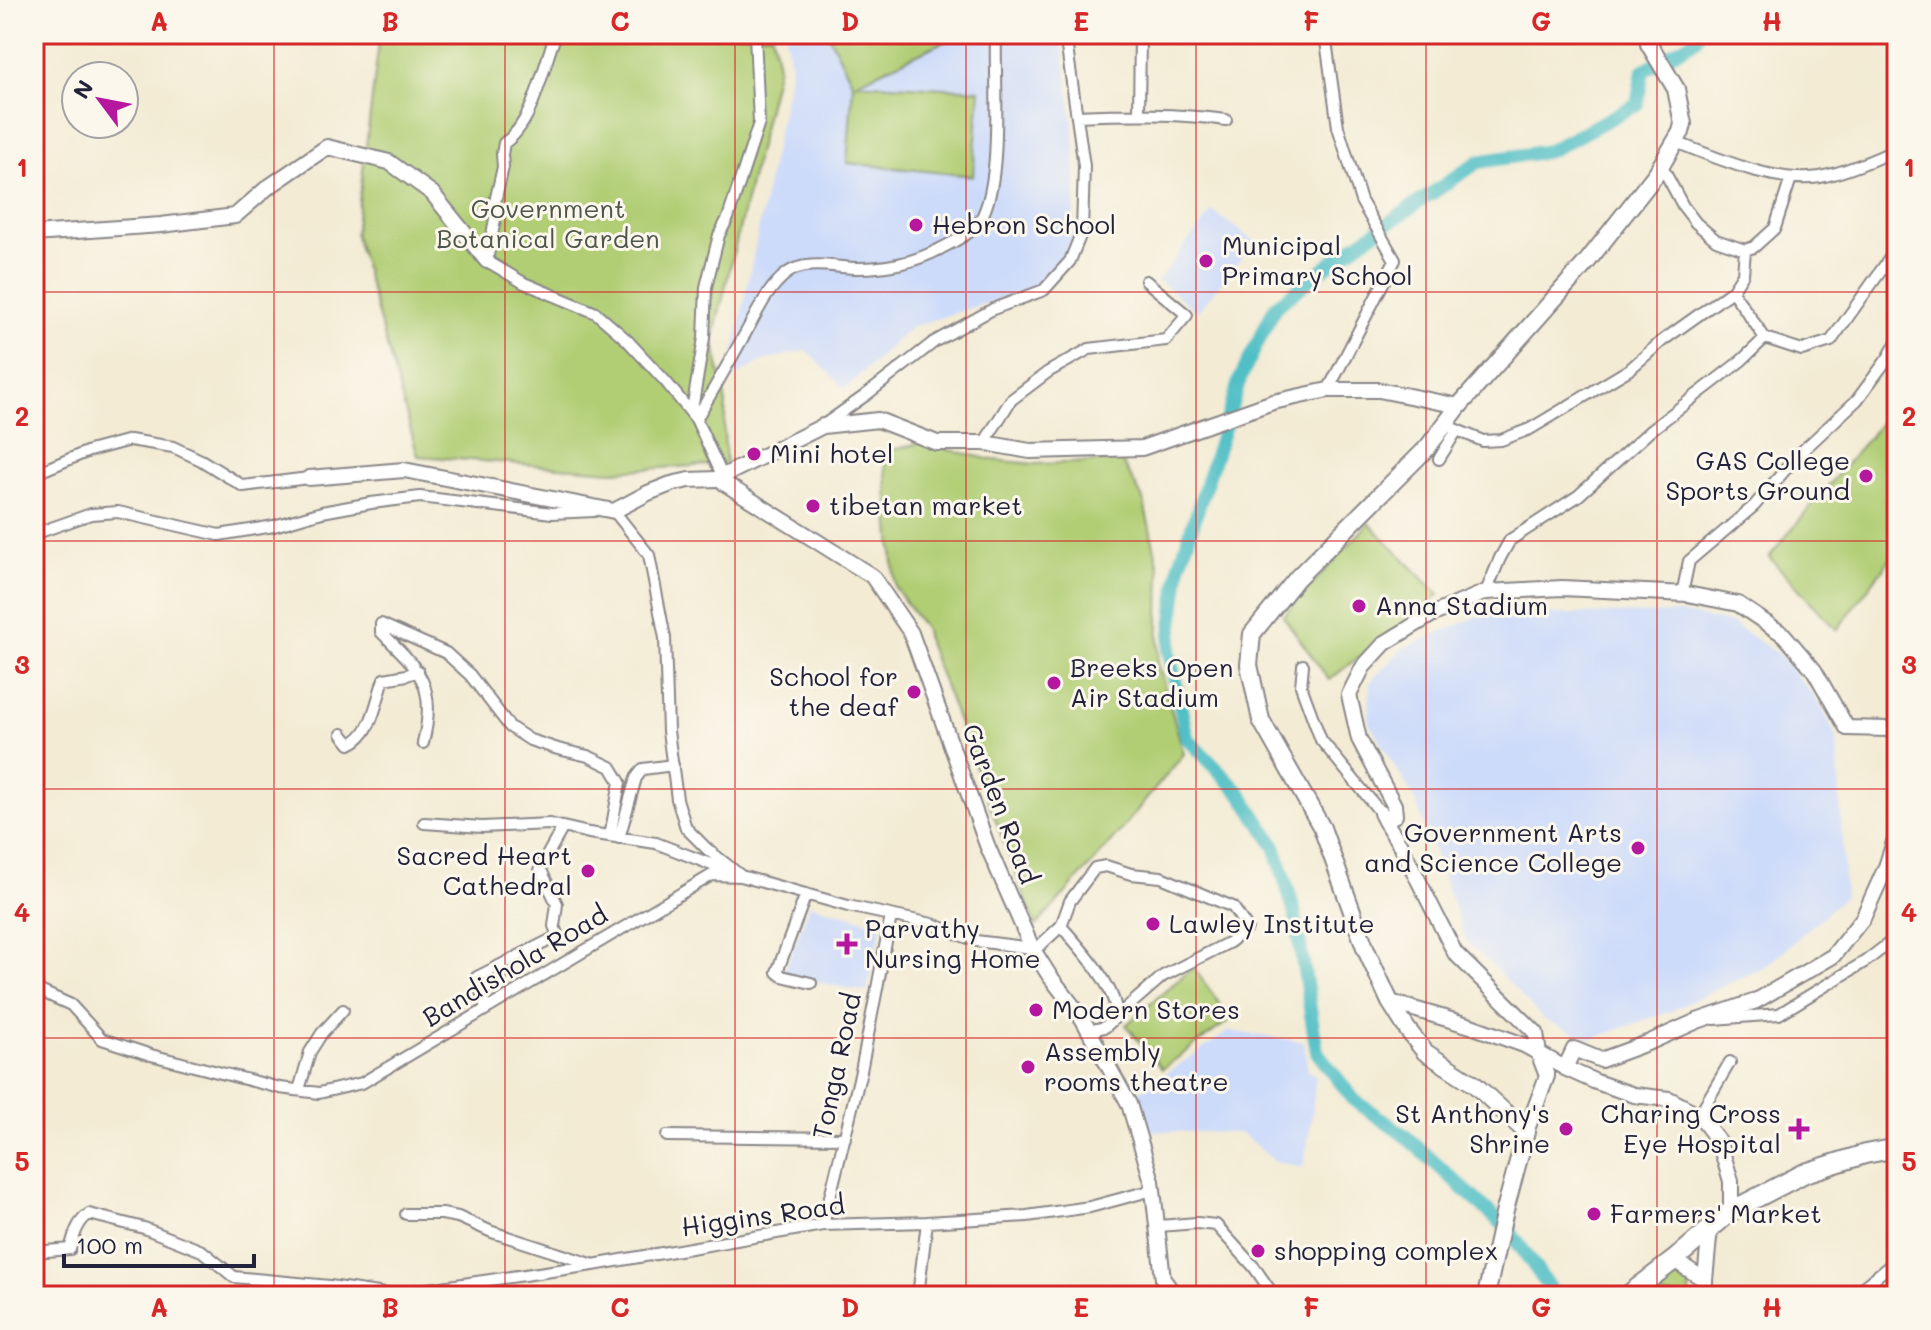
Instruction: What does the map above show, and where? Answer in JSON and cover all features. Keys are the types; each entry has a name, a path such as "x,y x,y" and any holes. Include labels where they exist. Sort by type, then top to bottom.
{"highway":[{"path":"1627,1296 1646,1290 1674,1260 1731,1211 1805,1173 1865,1154 1897,1148"}],"main road":[{"path":"1486,1296 1526,1132 1474,1084 1425,1052 1390,1002 1366,950 1322,828 1261,720 1249,665 1252,634 1297,578 1451,427 1459,406 1586,263 1661,165 1683,124 1676,89 1649,44 1650,34"}],"street":[{"path":"487,261 503,167 504,143 514,137 532,104 556,34"},
{"path":"722,477 696,419 693,404 704,338 706,287 719,235 728,218 759,123 755,34"},
{"path":"696,419 769,292 788,272 817,264 885,268 921,259 952,243 976,225 990,196 997,114 996,34"},
{"path":"34,534 91,514 118,512 219,535 263,528 322,512 420,497 552,513 614,511 671,484 722,477 823,426 934,342 993,309 1044,290 1070,261 1082,231 1084,166 1065,34"},
{"path":"1139,113 1140,34"},
{"path":"1325,34 1338,127 1361,201 1395,260 1328,390"},
{"path":"1077,116 1139,113 1226,120"},
{"path":"1675,142 1746,168 1791,178 1821,177 1897,149"},
{"path":"34,234 235,216 267,188 327,147 389,162 432,193 487,261 524,283 596,313 627,340 696,419"},
{"path":"1661,165 1696,223 1716,240 1745,250 1754,247 1775,228 1791,178"},
{"path":"1732,291 1765,338 1802,350 1831,341 1897,248"},
{"path":"1439,459 1451,427 1483,441 1501,440 1530,429 1630,369 1662,341 1732,291 1743,274 1745,250"},
{"path":"984,443 1011,400 1048,372 1089,349 1166,340 1187,315 1146,281"},
{"path":"1486,592 1510,540 1578,496 1651,430 1742,360 1765,338"},
{"path":"1682,594 1689,561 1754,506 1797,456 1857,400 1897,342"},
{"path":"823,426 878,420 937,443 984,443 1030,451 1142,448 1273,402 1328,390 1379,390 1459,406"},
{"path":"34,474 89,451 130,440 173,447 243,486 404,470 614,511 649,555 665,638 668,731 677,799 686,828 741,876"},
{"name":"Garden Road","path":"722,477 872,576 911,633 987,845 1033,950 1082,1018 1129,1104 1152,1181 1163,1279"},
{"path":"1383,817 1395,815 1394,805 1359,739 1349,695 1363,667 1385,643 1431,615 1486,592 1562,588 1682,594 1738,604 1784,635 1814,670 1847,728 1888,729 1897,734"},
{"path":"423,743 430,709 422,677 381,632 381,624 446,653 470,675 510,727 530,740 588,756 611,767 620,782 614,837"},
{"path":"1303,665 1301,686 1321,740 1383,817 1455,953 1536,1033 1539,1055 1547,1076 1526,1132"},
{"path":"342,734 350,744 360,740 370,723 384,679 418,671"},
{"path":"614,837 636,778 643,769 673,765"},
{"path":"424,823 482,827 550,824 656,843 741,876"},
{"path":"486,1009 477,977 558,936 554,926 557,904 540,868 563,827"},
{"path":"1565,1068 1574,1049 1601,1060 1756,1001 1833,956 1863,918 1886,867 1897,833"},
{"path":"1033,950 1061,926 1070,901 1095,868 1106,866 1131,874 1161,877 1233,907 1247,928 1230,942 1163,976 1105,1027 1088,1031"},
{"name":"Bandishola Road","path":"34,990 71,1005 102,1039 151,1055 280,1088 319,1093 362,1083 712,875 741,876 932,924 976,941 1033,950"},
{"path":"806,894 777,972 811,983"},
{"name":"Tonga Road","path":"823,1225 861,1071 891,916"},
{"path":"1061,926 1104,982 1112,995 1117,1016"},
{"path":"1697,1021 1779,1014 1866,961 1897,937"},
{"path":"1390,1002 1524,1045 1596,1082 1634,1095 1669,1099 1699,1115 1719,1142 1731,1181 1731,1211"},
{"path":"299,1090 310,1052 343,1010"},
{"path":"1699,1115 1730,1062"},
{"path":"667,1136 845,1138"},
{"name":"Higgins Road","path":"34,1250 70,1249 82,1218 89,1214 144,1228 202,1251 234,1277 330,1286 385,1295 593,1265 823,1225 1027,1216 1090,1207 1153,1190"},
{"path":"406,1214 458,1217 492,1232 593,1265"},
{"path":"918,1296 927,1222"},
{"path":"1159,1226 1216,1225 1254,1267 1270,1290 1269,1296"},
{"path":"1705,1296 1710,1228"},
{"path":"1674,1260 1705,1280"},
{"path":"1857,1296 1863,1287 1897,1260"},
{"path":"1159,1296 1163,1279"},
{"path":"1163,1279 1175,1296"},
{"path":"447,1286 464,1296"},
{"path":"34,1296 77,1296"}],"shaded area":[{"name":"Hebron School","path":"785,34 1061,34 1074,131 1076,194 1070,255 1042,285 911,327 845,389 806,350 762,361 728,381 791,67"},
{"name":"Municipal Primary School","path":"1212,211 1255,242 1197,312 1158,280"},
{"name":"Government Arts and Science College","path":"1681,613 1733,624 1780,655 1820,704 1837,738 1845,896 1768,965 1671,1011 1591,1039 1544,1020 1466,941 1415,800 1369,723 1370,682 1403,648 1481,615"},
{"path":"810,904 882,925 867,992 783,975"},
{"path":"1229,1031 1304,1042 1308,1071 1316,1075 1303,1167 1274,1161 1241,1133 1151,1131 1138,1092"}],"green space":[{"name":"Government Botanical Garden","path":"380,34 772,34 778,66 713,339 726,404 726,464 611,471 418,456 355,234"},
{"path":"828,34 960,34 855,83 980,90 973,176 847,163 853,84"},
{"name":"GAS College Sports Ground","path":"1897,403 1897,550 1837,630 1769,557"},
{"name":"Breeks Open Air Stadium","path":"921,443 992,460 1035,464 1122,461 1143,499 1160,571 1158,663 1184,754 1036,926 925,630 895,587 884,452"},
{"name":"Anna Stadium","path":"1369,523 1439,595 1329,680 1283,616"},
{"path":"1193,967 1231,1019 1162,1069 1126,1025"},
{"path":"1673,1276 1690,1286 1690,1296 1649,1296 1649,1293"}],"waterway":[{"path":"1555,1296 1508,1229 1404,1135 1354,1100 1317,1052 1295,914 1275,846 1241,794 1187,738 1169,652 1180,564 1240,379 1275,307 1340,256 1478,162 1549,151 1637,104 1643,71 1695,40 1697,34"}],"place":[{"name":"Hebron School","path":"916,225"},
{"name":"Municipal Primary School","path":"1206,261"},
{"name":"Mini hotel","path":"754,454"},
{"name":"GAS College Sports Ground","path":"1866,476"},
{"name":"tibetan market","path":"813,506"},
{"name":"Anna Stadium","path":"1359,606"},
{"name":"Breeks Open Air Stadium","path":"1054,683"},
{"name":"School for the deaf","path":"914,692"},
{"name":"Government Arts and Science College","path":"1638,848"},
{"name":"Sacred Heart Cathedral","path":"588,871"},
{"name":"Lawley Institute","path":"1153,924"},
{"name":"Parvathy Nursing Home","path":"847,944"},
{"name":"Modern Stores","path":"1036,1010"},
{"name":"Assembly rooms theatre","path":"1028,1067"},
{"name":"St Anthony's Shrine","path":"1566,1129"},
{"name":"Charing Cross Eye Hospital","path":"1799,1129"},
{"name":"Farmers' Market","path":"1594,1214"},
{"name":"shopping complex","path":"1258,1251"}]}
